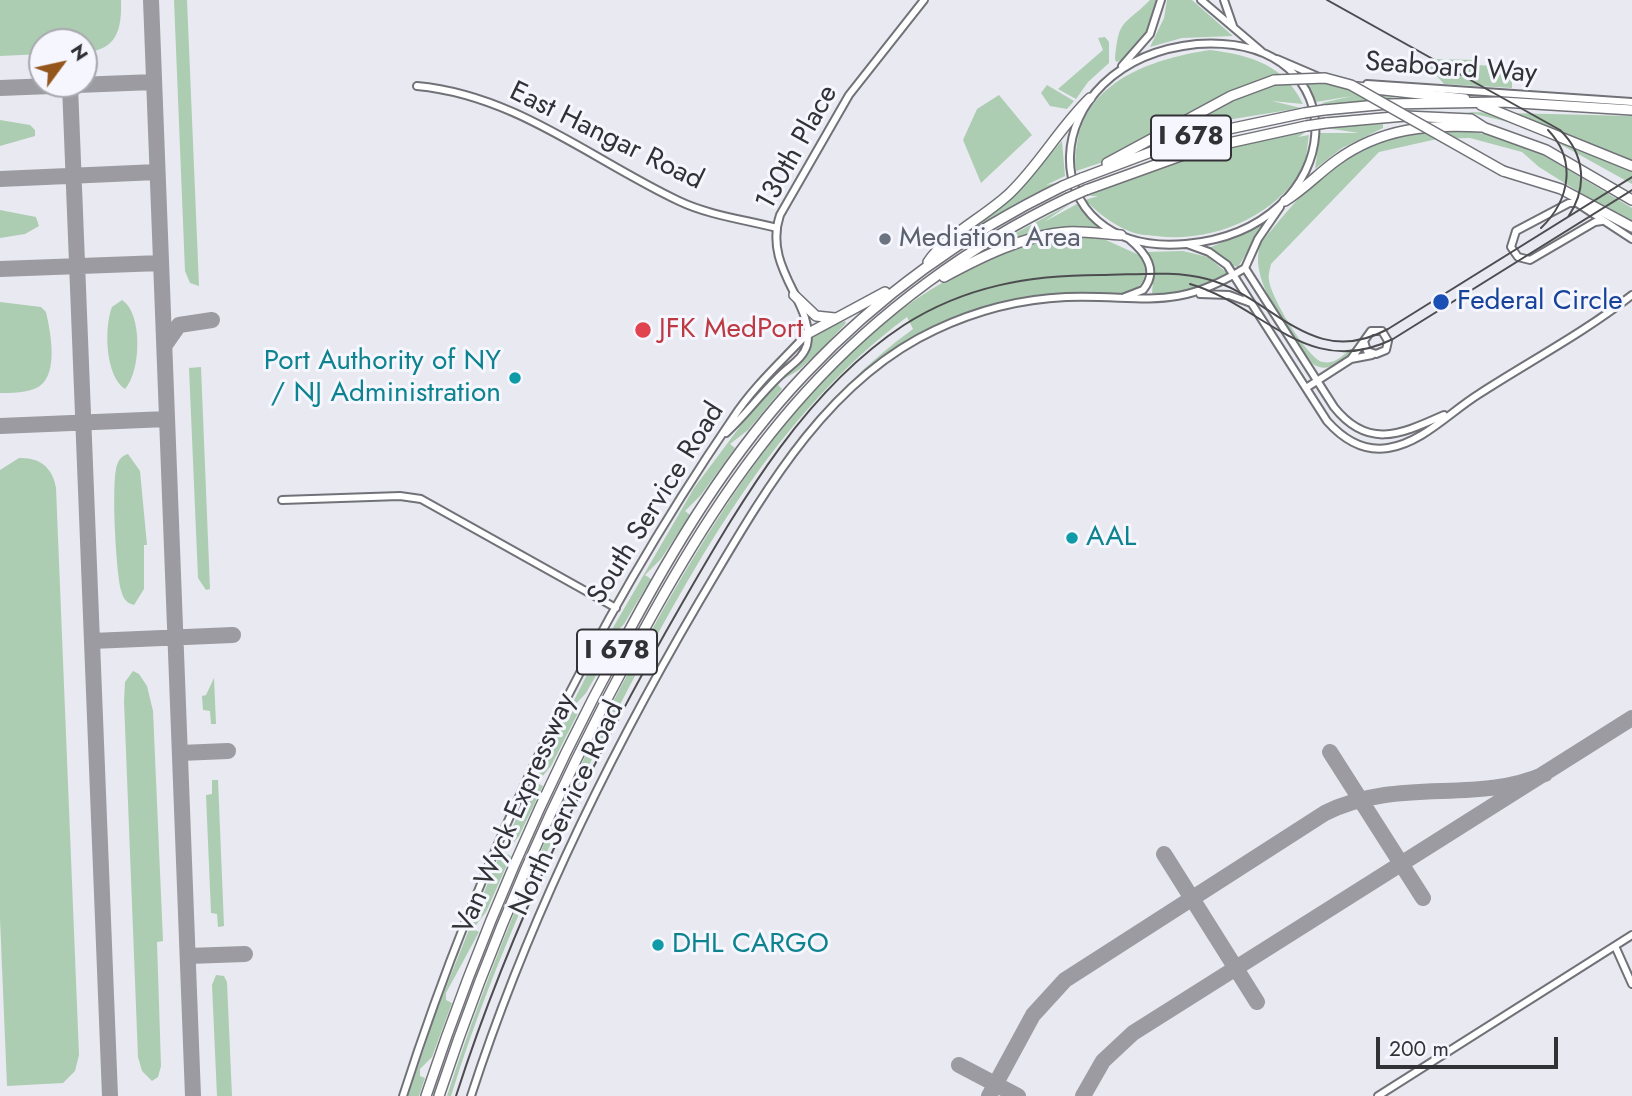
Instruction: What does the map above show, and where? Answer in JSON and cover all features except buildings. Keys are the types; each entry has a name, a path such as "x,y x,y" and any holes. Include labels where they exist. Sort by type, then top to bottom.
{"highway":[{"path":"1097,171 1118,155 1180,126 1231,96 1274,80 1318,77 1351,85 1503,171 1561,189 1632,227"},
{"path":"1329,80 1360,88 1502,102"},
{"path":"923,269 934,253 995,207 1024,178 1071,116 1090,98"},
{"name":"Van Wyck Expressway","path":"426,1096 475,959 535,816 594,696 669,560 722,475 784,396 846,333 914,276 998,220 1063,186 1191,137 1304,113 1388,104 1502,102 1632,110"},
{"path":"1479,104 1632,166"},
{"name":"Van Wyck Expressway","path":"439,1096 488,961 544,828 602,708 671,582 730,487 783,417 845,352 912,294 985,244 1087,190 1196,150 1326,123 1438,116 1471,119 1485,128 1546,150 1632,200"},
{"path":"1283,203 1343,156 1378,137 1429,126 1485,128"},
{"path":"912,294 978,260 1030,240 1068,232 1123,235"},
{"path":"807,334 841,318 914,276"},
{"path":"794,295 819,317 841,318"}],"street":[{"name":"130th Place","path":"807,334 777,254 777,228 785,205 842,105 877,56 924,0"},
{"path":"1109,299 1138,293 1150,277 1146,256 1123,235 1093,215 1080,197 1072,177 1070,139 1077,117 1090,98 1118,72 1150,34 1161,0"},
{"path":"1224,0 1227,16 1236,30"},
{"path":"1202,1 1300,84 1311,104 1316,125 1310,164 1258,239 1245,268 1341,415 1369,432 1404,433 1450,412 1632,295"},
{"path":"1118,72 1153,55 1192,45 1235,45 1269,57"},
{"name":"Seaboard Way","path":"1269,57 1329,80 1632,103"},
{"name":"East Hangar Road","path":"417,86 463,94 531,119 682,203 777,228"},
{"path":"1123,235 1152,243 1186,244 1234,232 1283,203"},
{"path":"1602,221 1593,223 1530,260 1523,260 1514,253 1511,241 1516,231 1569,203 1577,203 1632,239"},
{"path":"1186,244 1218,258 1234,275 1331,425 1350,440 1366,448 1387,448 1409,442 1432,428 1450,412"},
{"name":"North Service Road","path":"471,1096 527,945 599,785 673,646 743,527 790,457 823,418 868,375 925,335 973,315 1027,302 1070,297 1150,300 1191,294 1211,288 1245,268"},
{"path":"1191,294 1229,295 1253,304"},
{"path":"1615,308 1632,301"},
{"path":"1306,388 1351,359 1387,348 1386,336 1374,330 1366,335 1351,359"},
{"name":"South Service Road","path":"402,1096 448,966 504,831 556,721 616,607 733,418 807,334"},
{"path":"1364,341 1366,349 1374,354"},
{"path":"282,500 393,496 421,499 616,607"},
{"path":"1378,1096 1632,935"},
{"path":"1615,946 1632,984"}],"green space":[{"path":"0,0 121,0 118,29 115,37 104,48 98,50 98,28 28,28 28,55 0,56"},
{"path":"174,0 187,0 199,286 190,283 185,271"},
{"path":"1150,0 1158,0 1144,36 1133,51 1117,62 1115,60 1120,30"},
{"path":"1167,0 1192,0 1233,36 1182,38 1150,47 1164,18"},
{"path":"1105,37 1109,42 1109,63 1088,82 1076,99 1058,89 1103,50 1098,38"},
{"path":"1210,50 1252,59 1276,71 1303,104 1272,101 1301,108 1233,119 1076,171 1078,138 1085,117 1097,100 1112,86 1129,74 1148,66"},
{"path":"1429,59 1477,60 1477,65 1512,67 1512,88 1444,84 1429,67"},
{"path":"1296,70 1342,88 1396,98 1323,105 1322,103 1352,96 1316,102"},
{"path":"1047,85 1074,101 1067,109 1050,106 1041,93"},
{"path":"999,95 1032,135 981,183 963,140 977,109"},
{"path":"1467,112 1632,116 1632,184 1551,139 1512,123"},
{"path":"0,120 30,125 35,130 35,136 0,146"},
{"path":"1383,124 1383,128 1342,148 1315,169 1320,133 1359,133 1326,128"},
{"path":"1450,128 1502,137 1528,146 1632,208 1632,225 1539,167 1522,152 1470,138 1437,139 1379,152 1271,264 1269,280 1276,299 1291,326 1316,359 1323,362 1333,361 1356,347 1342,361 1331,367 1313,364 1283,322 1265,290 1258,258 1261,243 1318,179 1353,152 1391,135"},
{"path":"1306,132 1298,137 1309,135 1304,163 1289,188 1256,215 1218,231 1176,237 1135,233 1111,222 1085,200 1098,196 1089,196 1112,184 1166,165 1224,149"},
{"path":"1062,141 1065,176 1046,185 1061,182 972,229 1016,193"},
{"path":"1070,204 1044,222 1077,204 1101,230 1087,227 997,243"},
{"path":"0,210 36,217 39,226 25,234 0,238"},
{"path":"1264,224 1238,267 1230,265 1209,248"},
{"path":"1086,237 1106,240 1139,255 1145,268 1140,285 1123,294 1068,294 1019,300 975,310 935,327 897,349 861,377 788,450 847,385 913,329 907,317 860,355 779,443 711,542 651,646 598,747 528,894 487,994 451,1096 447,1096 513,916 593,741 683,575 751,469 790,418 833,370 879,328 929,291 983,262 1020,247 1059,238"},
{"path":"1183,251 1208,257 1227,273 1211,283 1191,290 1171,294 1152,293 1154,269 1146,252"},
{"path":"122,300 134,317 137,343 134,370 125,389 113,374 107,338 112,307"},
{"path":"0,302 41,307 46,312 50,332 51,366 48,376 34,389 0,393"},
{"path":"845,321 813,357 780,382 778,385 782,389 748,430 730,444 735,448 701,495 685,511 690,515 661,559 645,575 651,579 624,624 608,641 614,644 586,693 572,708 578,713 551,766 537,783 543,786 519,836 505,853 511,856 486,912 473,929 479,932 446,993 446,1000 452,1003 432,1057 420,1069 420,1076 425,1078 419,1096 408,1096 438,1007 493,870 536,775 596,657 694,488 765,393 806,357 815,332"},
{"path":"201,367 210,589 206,590 198,578 189,368"},
{"path":"128,454 140,471 147,545 144,545 144,589 134,605 125,600 121,590 115,527 115,474 119,461"},
{"path":"19,458 33,459 49,469 56,488 79,1055 75,1071 63,1083 7,1086 0,919 0,470"},
{"path":"133,671 139,674 147,686 153,711 163,941 157,942 161,1066 158,1077 152,1081 142,1071 138,1057 124,701 125,682"},
{"path":"214,678 216,724 211,724 210,711 203,710 202,696 206,695"},
{"path":"212,780 218,780 224,926 218,927 217,914 211,913 206,795 212,794"},
{"path":"216,975 224,976 227,982 232,1096 217,1096 212,985"}],"taxiway":[{"path":"151,0 193,1096"},
{"path":"0,88 154,82"},
{"path":"70,98 110,1096"},
{"path":"0,179 157,172"},
{"path":"0,269 161,263"},
{"path":"165,345 179,325 212,320"},
{"path":"0,426 167,419"},
{"path":"92,641 233,635"},
{"path":"1083,1096 1103,1061 1133,1033 1632,718"},
{"path":"180,753 228,751"},
{"path":"1330,752 1423,898"},
{"path":"989,1096 1033,1015 1065,980 1325,813 1353,802 1381,796 1492,788 1545,774"},
{"path":"1164,854 1257,1002"},
{"path":"188,956 245,954"},
{"path":"959,1065 1018,1096"}],"tram line":[{"path":"1327,0 1560,130 1575,150 1581,172 1579,195 1568,217"},
{"path":"1541,228 1558,205 1566,180 1563,154 1548,130"},
{"path":"456,1096 502,967 529,904 587,780 650,660 729,524 779,449 836,381 869,351 927,312 974,292 1048,277 1140,274 1207,279 1231,288 1314,336 1337,341 1361,340 1388,329 1632,177"},
{"path":"1190,284 1216,294 1311,346 1336,351 1363,350 1393,339 1632,190"}],"place":[{"name":"Mediation Area","path":"885,239"},
{"name":"Federal Circle","path":"1441,302"},
{"name":"JFK MedPort","path":"643,330"},
{"name":"Port Authority of NY / NJ Administration","path":"515,378"},
{"name":"AAL","path":"1072,538"},
{"name":"DHL CARGO","path":"658,945"}]}
